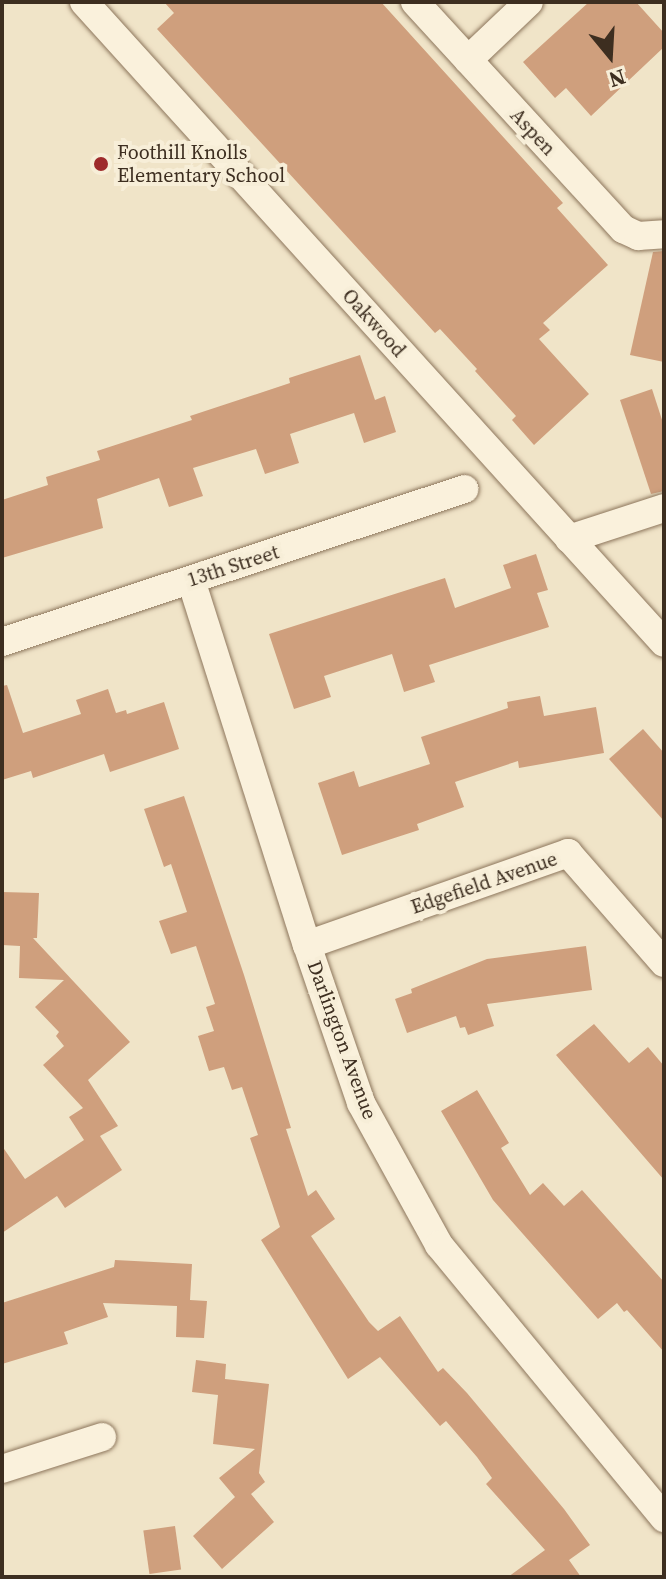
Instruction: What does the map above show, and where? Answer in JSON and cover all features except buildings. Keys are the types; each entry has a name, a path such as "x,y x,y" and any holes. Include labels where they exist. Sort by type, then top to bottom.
{"street":[{"name":"Oakwood","path":"84,2 664,643"},
{"name":"Aspen","path":"415,2 623,229 638,236 654,238 664,234"},
{"path":"468,60 529,2"},
{"name":"13th Street","path":"2,642 464,489"},
{"path":"569,539 664,508"},
{"name":"Darlington Avenue","path":"191,580 307,945 361,1103 439,1245 664,1518"},
{"name":"Edgefield Avenue","path":"307,945 568,853 664,963"},
{"path":"2,1469 102,1437"}],"place":[{"name":"Foothill Knolls Elementary School","path":"101,164"}]}
